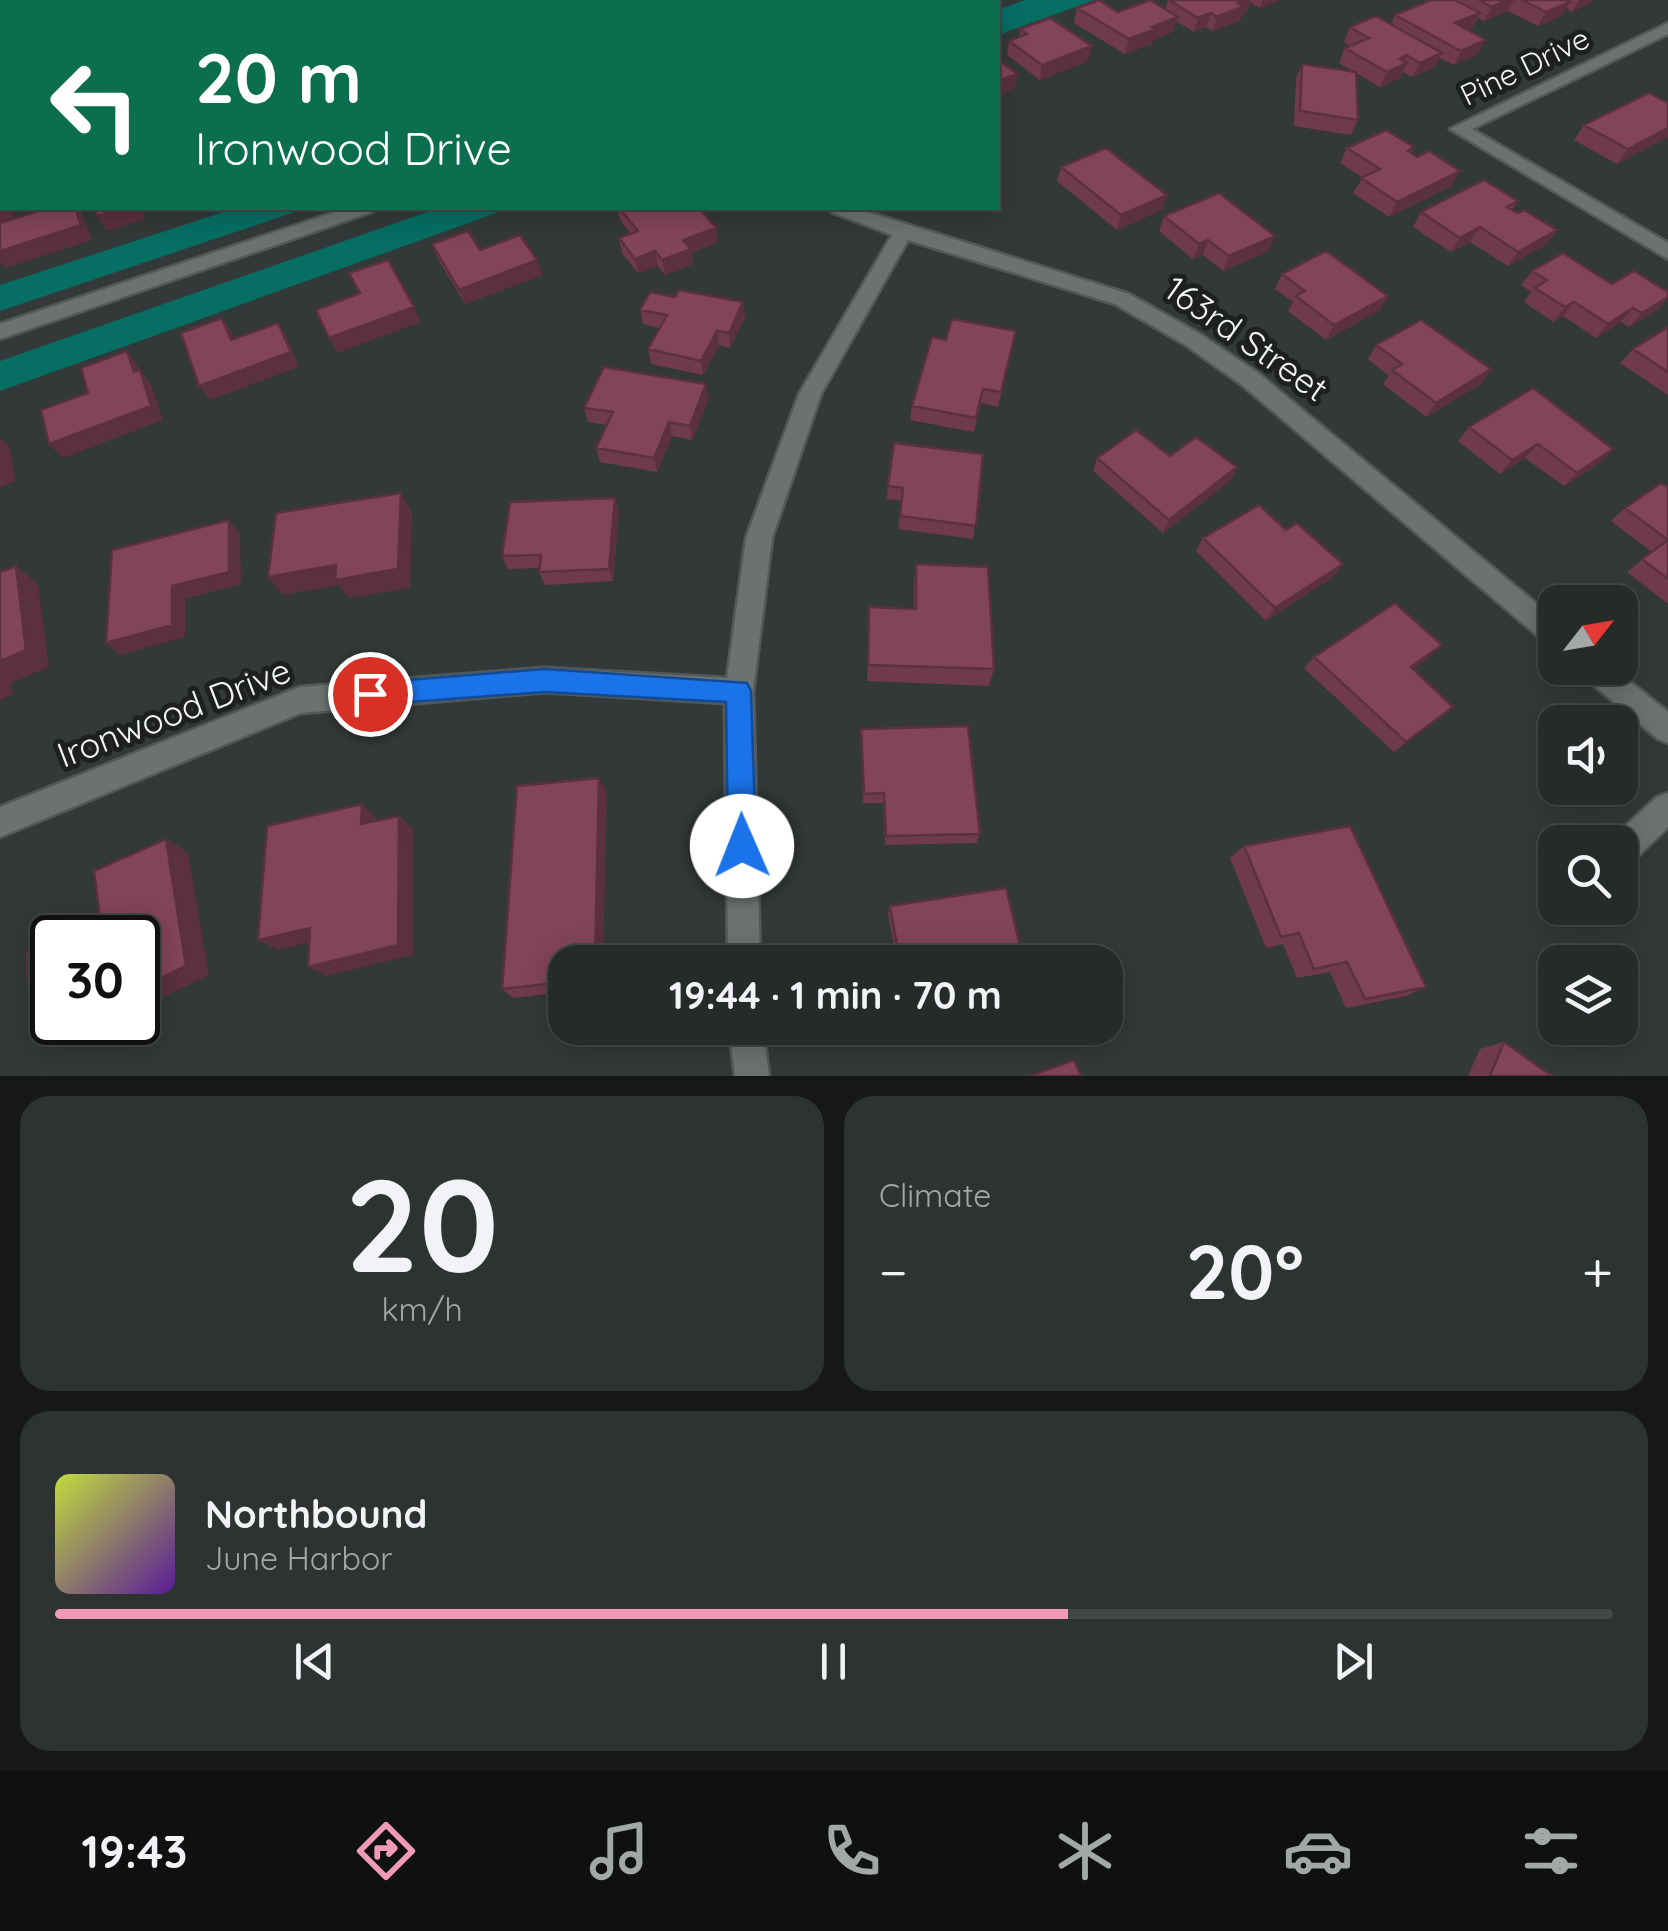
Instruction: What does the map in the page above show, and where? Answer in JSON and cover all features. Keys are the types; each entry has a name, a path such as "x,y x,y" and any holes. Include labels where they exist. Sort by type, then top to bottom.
{"street":[{"name":"Pine Drive","path":"1668,28 1459,130 1668,252"},
{"path":"0,332 359,210"},
{"name":"163rd Street","path":"843,210 1122,299 1192,339 1250,379 1538,621"},
{"path":"744,945 738,691 759,538 810,394 903,232"},
{"name":"Ironwood Drive","path":"0,822 300,700 545,680 738,691"},
{"path":"1614,685 1668,730"},
{"path":"1638,836 1668,808"},
{"path":"748,1045 752,1076"}],"green space":[{"path":"1025,0 1094,0 1000,34 1000,9"},
{"path":"230,210 301,210 0,311 0,285"},
{"path":"433,210 504,210 0,391 0,361"}],"building":[{"path":"1099,0 1118,12 1150,0 1178,17 1129,39 1077,8"},
{"path":"1169,0 1245,0 1238,3 1244,6 1217,17 1211,13 1198,18"},
{"path":"1431,0 1455,0 1480,13 1455,23 1486,40 1461,51 1395,15"},
{"path":"1479,0 1507,0 1492,7"},
{"path":"1522,0 1566,0 1570,2 1546,12"},
{"path":"1376,16 1442,53 1420,63 1406,55 1400,59 1407,63 1387,72 1345,48 1369,38 1350,27"},
{"path":"1050,18 1092,46 1042,65 1009,41 1027,34 1020,29"},
{"path":"1000,61 1017,74 1000,80"},
{"path":"1302,64 1356,72 1358,120 1300,111"},
{"path":"1649,93 1668,103 1668,128 1628,149 1584,125"},
{"path":"1386,130 1414,147 1408,151 1417,157 1429,151 1460,171 1397,202 1361,178 1380,169 1347,148"},
{"path":"1106,148 1167,195 1121,215 1061,167"},
{"path":"1484,180 1518,201 1507,207 1518,213 1524,210 1557,230 1518,252 1480,227 1460,238 1421,212"},
{"path":"1219,193 1275,236 1229,256 1208,240 1199,244 1164,216"},
{"path":"42,210 76,210 81,225 0,251 0,223"},
{"path":"95,210 117,210 97,216"},
{"path":"621,210 701,210 716,228 683,240 691,249 662,260 655,251 635,259 619,238 638,231"},
{"path":"468,231 480,250 520,235 537,260 459,290 432,244"},
{"path":"1326,251 1388,296 1334,325 1296,296 1305,291 1282,274"},
{"path":"1563,253 1612,284 1634,271 1668,292 1668,297 1642,313 1633,308 1608,324 1574,302 1565,307 1535,288 1547,280 1532,271"},
{"path":"388,260 414,307 329,338 316,310 360,293 349,273"},
{"path":"679,290 743,302 729,333 717,331 701,361 648,349 667,315 640,310 650,292 675,297"},
{"path":"222,318 231,340 278,323 291,352 199,386 181,333"},
{"path":"952,319 1016,331 1001,392 983,389 976,418 912,406 932,337 946,340"},
{"path":"1421,320 1491,369 1436,403 1392,370 1402,364 1376,345"},
{"path":"1668,327 1668,372 1633,349"},
{"path":"127,351 134,372 140,370 151,406 49,444 41,410 88,393 81,368"},
{"path":"604,367 706,384 690,426 669,422 654,458 596,448 613,412 584,408"},
{"path":"1533,388 1613,449 1577,473 1538,444 1512,460 1469,427"},
{"path":"1136,430 1170,456 1196,437 1237,467 1169,520 1097,458"},
{"path":"894,443 983,454 976,526 900,516 903,488 888,486"},
{"path":"1661,483 1668,487 1668,540 1625,508"},
{"path":"401,493 398,569 335,580 336,565 268,577 276,513"},
{"path":"615,498 609,569 539,572 541,555 502,556 510,502"},
{"path":"1259,505 1286,530 1297,523 1343,564 1275,608 1203,538"},
{"path":"229,520 229,572 172,586 172,625 106,643 112,550"},
{"path":"1668,540 1668,579 1642,559"},
{"path":"916,564 988,567 994,669 868,665 869,607 916,609"},
{"path":"16,566 26,650 0,661 0,572"},
{"path":"1395,603 1442,645 1411,667 1453,707 1406,742 1314,657"},
{"path":"968,726 980,834 886,836 884,793 864,794 861,729"},
{"path":"599,778 595,945 548,945 548,984 502,989 517,786"},
{"path":"362,804 361,824 399,816 398,945 308,967 310,928 258,940 267,826"},
{"path":"1350,826 1426,987 1365,999 1347,962 1314,969 1299,933 1281,937 1244,846"},
{"path":"166,839 186,966 160,978 160,915 100,915 94,871"},
{"path":"1006,888 1020,945 897,945 890,906"},
{"path":"30,950 30,1011 26,952"},
{"path":"1504,1042 1552,1076 1490,1076"},
{"path":"1074,1060 1081,1076 1030,1076"}],"route":[{"path":"370,694 545,680 738,691 742,846"}]}
